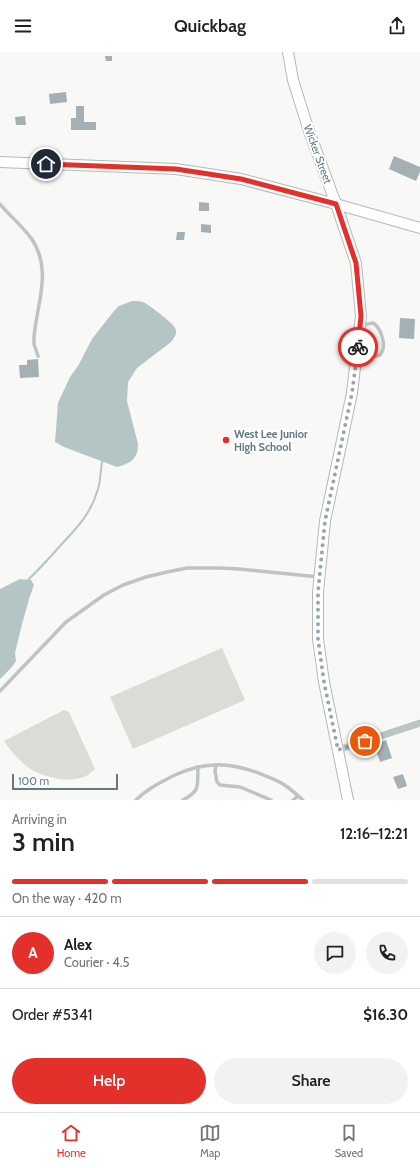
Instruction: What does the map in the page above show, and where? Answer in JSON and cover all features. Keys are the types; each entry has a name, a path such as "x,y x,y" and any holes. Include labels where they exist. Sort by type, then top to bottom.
{"main road":[{"name":"Wicker Street","path":"288,52 293,80 308,128 356,263 361,316 352,393 325,521 318,592 318,639 324,682 348,800"},
{"path":"0,162 176,169 241,179 420,228"}],"street":[{"path":"338,750 420,723"}],"lane":[{"path":"0,204 32,239 41,259 43,273 42,287 34,337 34,344 38,356"},
{"path":"356,358 380,355 383,350 382,336 379,328 373,323 360,325"},
{"path":"0,691 66,622 104,595 123,585 146,577 187,568 239,569 320,577"},
{"path":"216,765 215,771 217,782 220,785 240,787 271,800"},
{"path":"136,800 144,792 164,780 198,767 216,765 231,765 248,769 272,778 286,786 303,800"},
{"path":"183,800 195,792 197,786 198,767"},
{"path":"293,800 298,796"}],"shaded area":[{"path":"132,301 142,302 148,305 170,322 175,328 176,332 171,342 137,368 128,382 127,401 138,449 133,460 117,467 64,447 55,442 58,403 70,377 78,366 92,339 119,306"},
{"path":"20,579 31,580 34,585 15,653 16,661 0,679 0,589"},
{"path":"222,648 245,700 133,749 110,697"},
{"path":"64,710 69,712 95,769 88,775 81,778 55,778 39,773 25,765 11,751 4,741"}],"building":[{"path":"105,56 112,56 112,61 106,61"},
{"path":"66,92 67,102 50,104 49,94"},
{"path":"76,106 84,106 84,122 96,122 96,130 71,130 71,118 76,118"},
{"path":"25,116 26,125 16,125 15,117"},
{"path":"394,156 420,167 420,172 416,181 389,169"},
{"path":"199,202 209,203 209,211 199,211"},
{"path":"201,224 211,225 211,233 201,232"},
{"path":"177,232 185,232 184,240 176,240"},
{"path":"400,318 415,319 414,339 399,338"},
{"path":"38,359 39,377 20,378 19,365 27,365 27,360"},
{"path":"386,740 392,758 380,762 377,753 374,754 371,746"},
{"path":"403,774 407,786 398,789 393,777"}],"waterway":[{"path":"27,581 71,534 87,514 98,489 103,459"}],"way so far":[{"path":"358,347 352,393 325,521 318,592 318,639 324,682 338,750 365,741"}],"place":[{"name":"West Lee Junior High School","path":"226,440"}],"route":[{"path":"46,164 176,169 241,179 336,204 356,263 361,316 358,347"}]}
